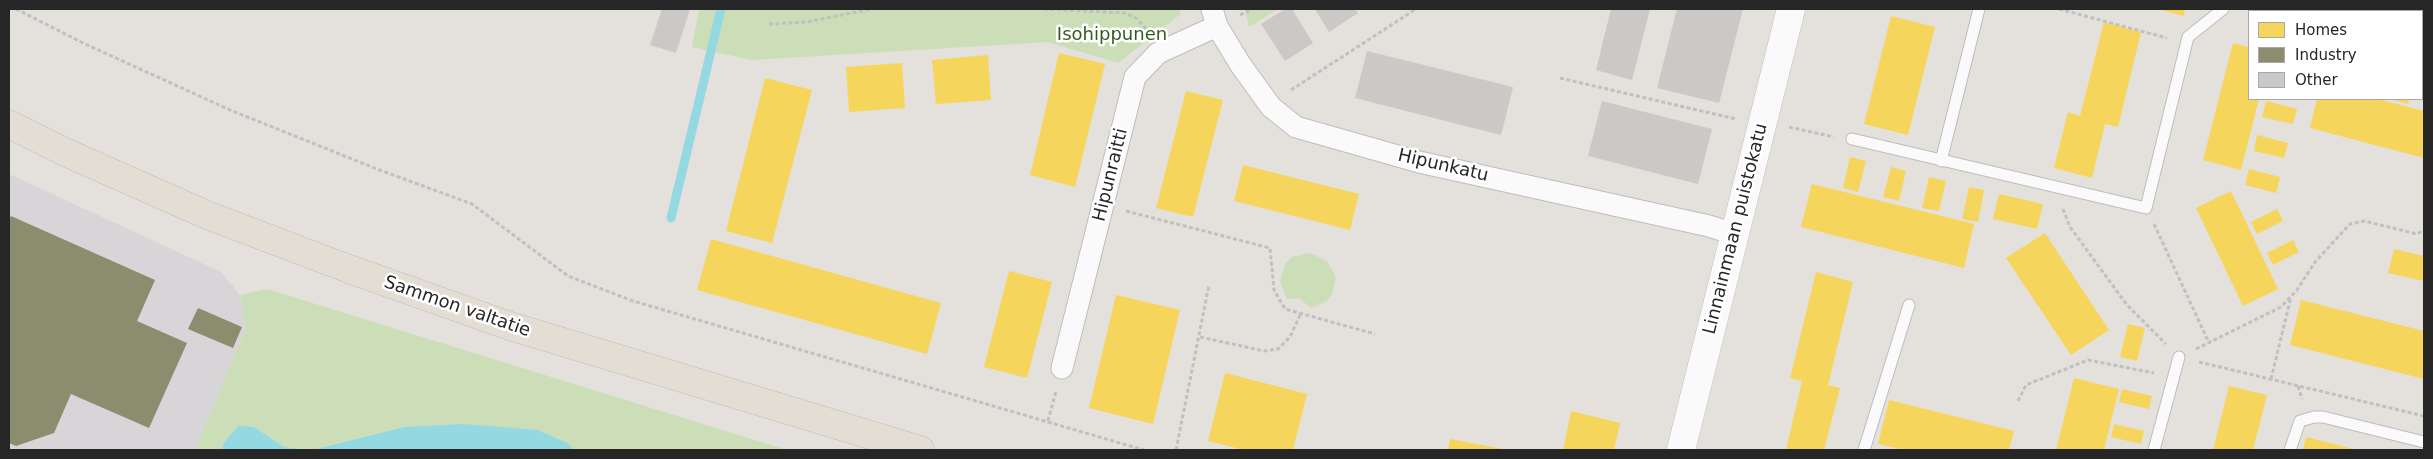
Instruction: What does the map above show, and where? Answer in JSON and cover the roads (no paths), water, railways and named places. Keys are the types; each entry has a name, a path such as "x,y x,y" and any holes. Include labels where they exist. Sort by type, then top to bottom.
{"main road":[{"name":"Sammon valtatie","path":"9,124 67,153 207,215 349,269 510,326 920,450"}],"street":[{"name":"Linnainmaan puistokatu","path":"1681,450 1791,9"},
{"name":"Hipunkatu","path":"1214,17 1240,64 1271,107 1296,127 1419,162 1709,226 1734,234"},
{"name":"Hipunraitti","path":"1062,368 1135,77 1158,53 1166,50 1214,17"}],"lane":[{"path":"1942,161 1979,9"},
{"path":"1852,139 2146,208 2188,37 2223,9"},
{"path":"1864,450 1909,305"},
{"path":"2154,450 2179,357"},
{"path":"2290,450 2300,421 2314,417 2323,417 2424,442"}],"water":[{"path":"464,424 538,430 569,444 574,450 312,450 404,427"},
{"path":"238,426 254,427 284,447 306,450 222,450 223,444"}],"waterway":[{"path":"671,218 721,9"}],"park label":[{"name":"Isohippunen","path":"1112,35"}]}
